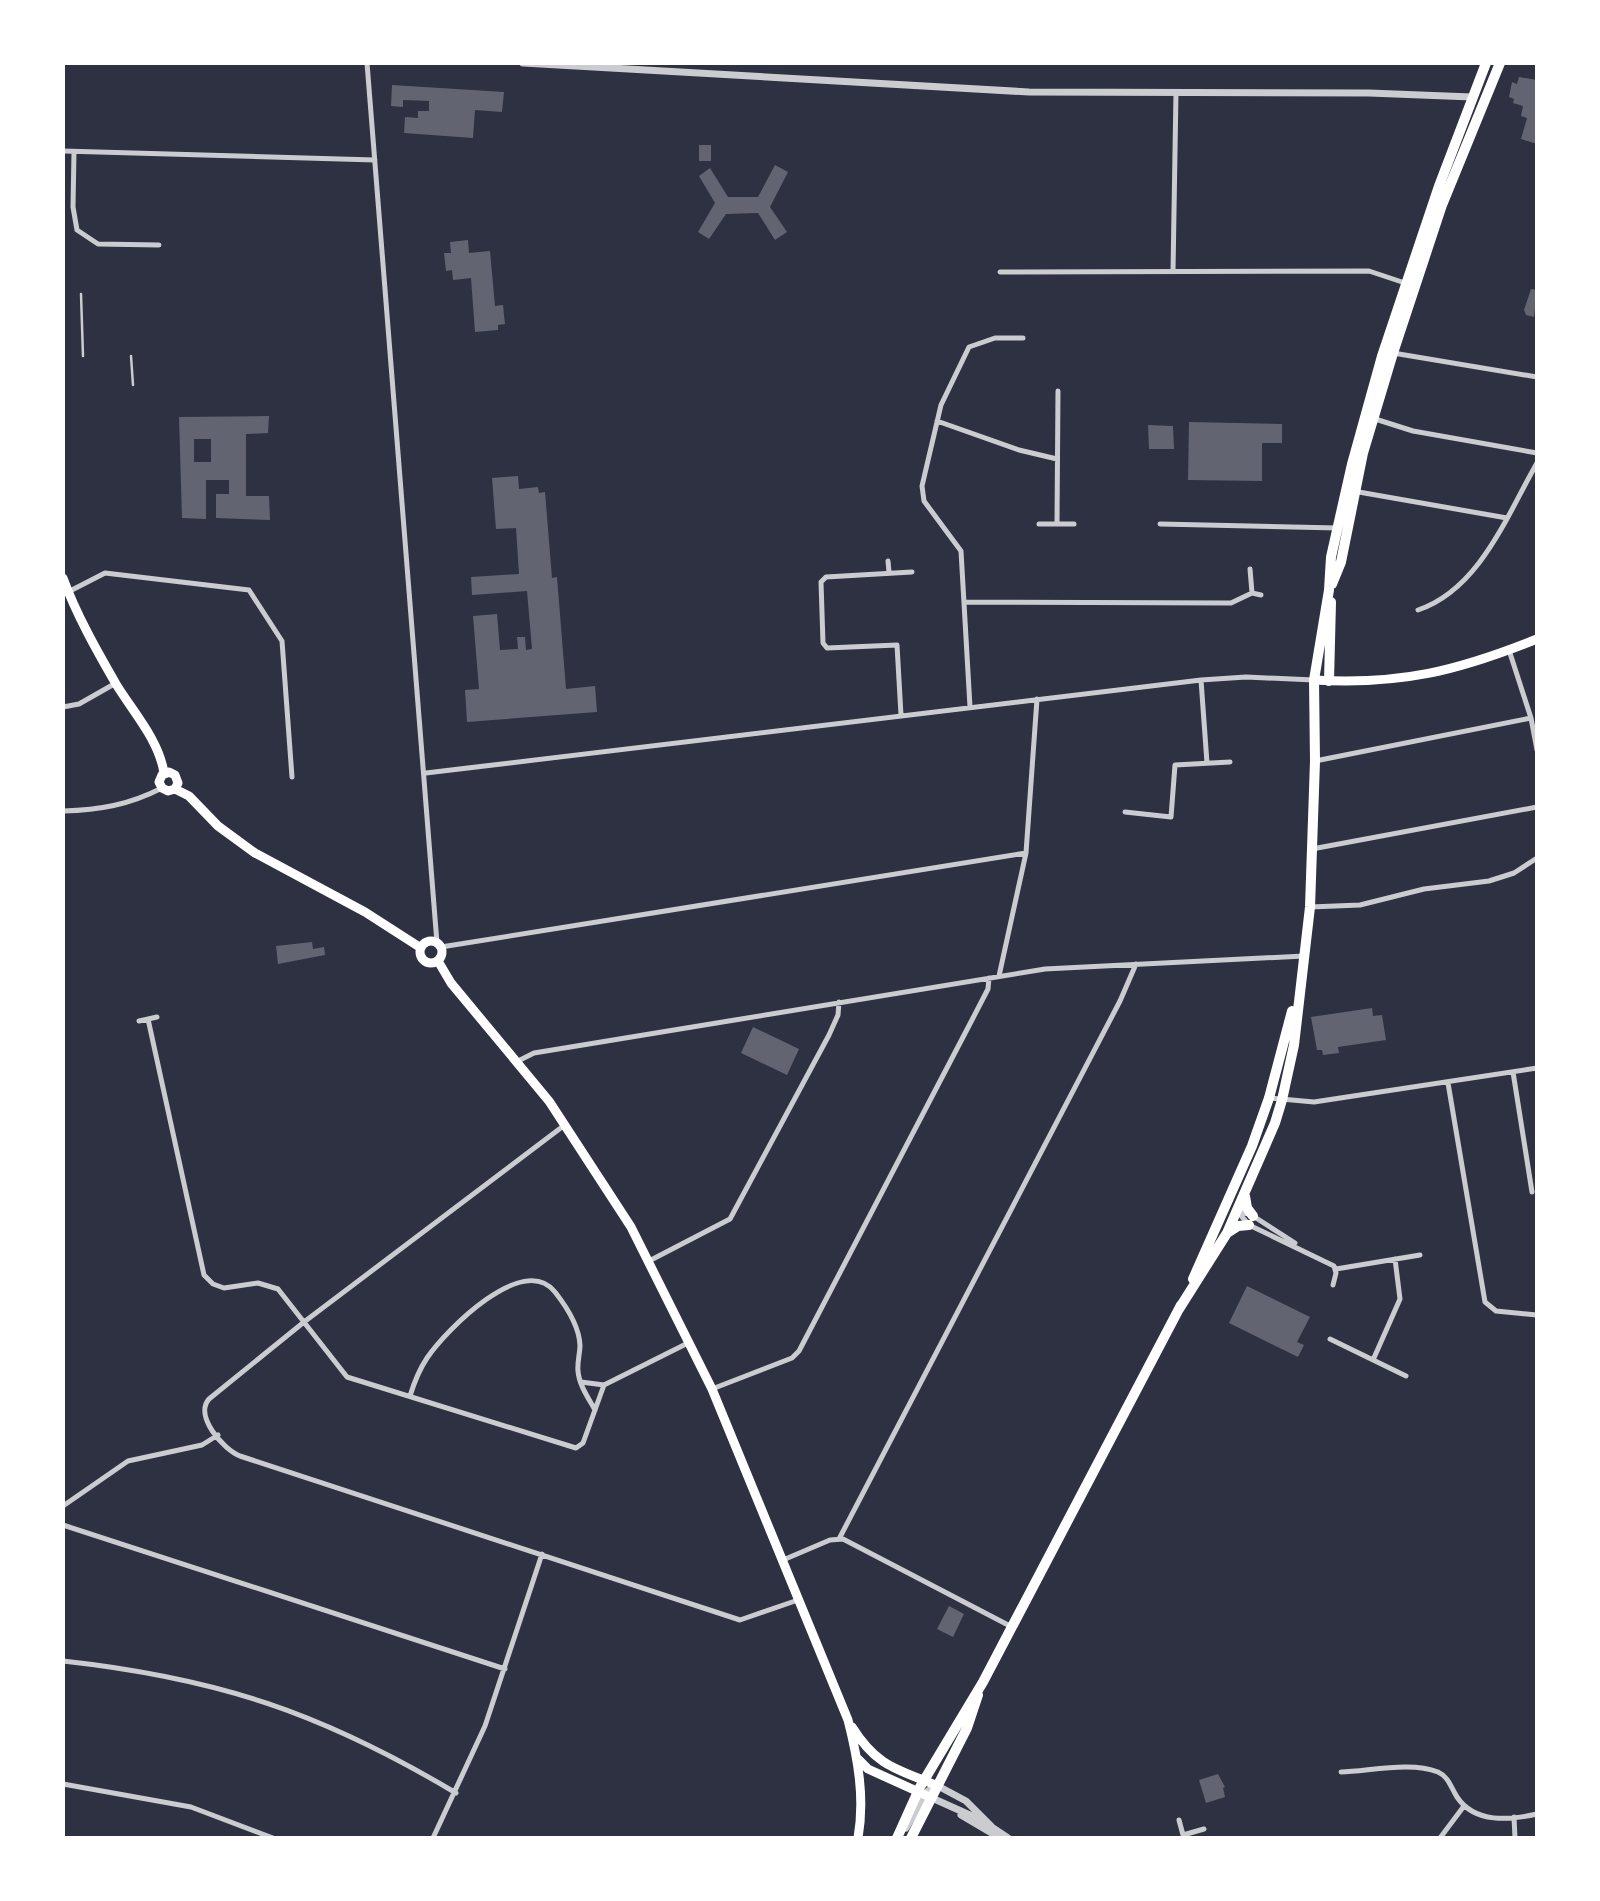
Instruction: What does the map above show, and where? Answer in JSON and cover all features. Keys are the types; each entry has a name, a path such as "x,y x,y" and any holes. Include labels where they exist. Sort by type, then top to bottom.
{"highway":[{"path":"1241,1171 1269,1098 1298,991 1304,956 1310,907 1315,761 1314,680 1338,528 1393,353 1439,186 1486,63"},
{"path":"1472,97 1485,86 1494,63"},
{"path":"1329,681 1329,590 1341,562 1350,490 1364,416 1410,284 1419,273 1442,205 1500,63"},
{"path":"1179,1309 1227,1233 1282,1100 1294,1045 1298,991"},
{"path":"911,1838 926,1810 924,1781 983,1682 1012,1627 1179,1309 1241,1171 1270,1114 1282,1100"},
{"path":"1232,1191 1237,1210"},
{"path":"1227,1233 1251,1221 1245,1192"},
{"path":"1214,1231 1224,1225 1231,1210 1237,1210"},
{"path":"898,1838 925,1795 938,1786 967,1728 983,1682"}],"main road":[{"path":"63,578 116,683 151,738 162,761 164,773 159,779 162,788 169,791 175,789 190,796 218,826 255,853 354,905 421,947"},
{"path":"1314,680 1374,682 1446,671 1537,639"},
{"path":"164,773 175,775 178,783 175,789"},
{"path":"421,947 427,942 439,945 438,961 451,983 518,1061 566,1124 609,1190 690,1342 712,1389 848,1720 857,1758 861,1812 858,1838"},
{"path":"421,947 421,957 425,962 438,961"},
{"path":"848,1720 871,1755 938,1786"},
{"path":"857,1758 868,1769 925,1795"}],"street":[{"path":"367,63 439,945 1026,853"},
{"path":"523,63 1029,92 1472,97"},
{"path":"1173,272 1177,92"},
{"path":"63,152 374,160"},
{"path":"74,152 73,207 77,230 98,244 152,242 159,245"},
{"path":"1000,272 1369,271 1410,284"},
{"path":"970,707 961,551 922,494 937,421 953,377 969,347 995,338 1023,338"},
{"path":"1393,353 1537,377"},
{"path":"1057,524 1058,391"},
{"path":"1372,418 1413,430 1537,453"},
{"path":"937,421 1019,450 1057,458"},
{"path":"1418,610 1434,604 1485,558 1537,463"},
{"path":"1350,490 1507,518"},
{"path":"1039,524 1074,524"},
{"path":"1160,524 1338,528"},
{"path":"888,561 889,572"},
{"path":"1250,569 1252,593"},
{"path":"901,715 897,645 827,648 823,643 821,582 826,578 912,572"},
{"path":"68,592 105,573 249,590 282,641 292,777"},
{"path":"964,602 1231,603 1252,593 1261,595"},
{"path":"1509,650 1531,718 1537,750"},
{"path":"426,773 1201,680 1246,677 1314,680"},
{"path":"1201,680 1207,763"},
{"path":"63,707 79,704 116,683"},
{"path":"999,976 1026,853 1037,699"},
{"path":"1315,761 1531,718"},
{"path":"1125,812 1171,817 1175,765 1230,762"},
{"path":"63,811 119,806 140,800 162,788"},
{"path":"1312,849 1537,807"},
{"path":"1310,907 1360,905 1424,889 1489,881 1514,873 1537,858"},
{"path":"518,1061 534,1053 999,976 1059,968 1304,956"},
{"path":"783,1560 839,1539 1120,1001 1136,964"},
{"path":"712,1389 792,1358 799,1351 988,989 989,978"},
{"path":"649,1261 730,1219 829,1035 838,1016 839,1002"},
{"path":"139,1021 157,1017"},
{"path":"148,1019 204,1275 213,1284 224,1288 258,1283 274,1287 346,1377 576,1448 583,1443 604,1385"},
{"path":"1269,1098 1314,1102 1537,1069"},
{"path":"1513,1072 1532,1192"},
{"path":"1448,1083 1485,1302 1496,1311 1537,1315"},
{"path":"566,1124 304,1322 206,1402 204,1415 228,1449 240,1456 740,1620 798,1600"},
{"path":"1237,1210 1251,1221 1336,1269 1420,1255"},
{"path":"1373,1360 1400,1299 1395,1259"},
{"path":"1333,1285 1336,1269"},
{"path":"410,1396 427,1358 450,1331 506,1287 527,1279 538,1280 554,1290 575,1323 579,1334 578,1372 595,1410"},
{"path":"1330,1339 1406,1376"},
{"path":"581,1382 604,1385 690,1342"},
{"path":"63,1506 113,1469 136,1458 202,1445 218,1435"},
{"path":"63,1525 505,1669"},
{"path":"839,1539 1012,1627"},
{"path":"433,1838 456,1793 505,1669 542,1554"},
{"path":"63,1661 186,1679 280,1706 376,1748 456,1793"},
{"path":"1341,1772 1422,1768 1440,1773 1448,1779 1464,1806 1487,1818 1537,1814"},
{"path":"63,1784 191,1807 273,1838"},
{"path":"938,1786 952,1792 978,1811 991,1826"},
{"path":"925,1795 991,1826 1008,1838"},
{"path":"926,1810 939,1805 1000,1838"},
{"path":"1440,1838 1464,1806"},
{"path":"1514,1817 1515,1838"},
{"path":"1179,1820 1184,1836 1204,1829"}],"lane":[{"path":"81,294 83,356"},
{"path":"131,356 133,384"}],"building":[{"path":"1519,77 1537,80 1537,144 1521,139 1527,118 1521,116 1523,106 1513,103 1514,99 1509,97 1512,82 1517,84"},
{"path":"392,85 504,92 502,112 475,110 473,138 404,133 405,117 418,118 418,111 429,111 429,101 403,100 403,107 391,106"},
{"path":"699,145 711,145 711,161 699,161"},
{"path":"775,165 788,172 770,207 787,232 775,240 758,213 726,214 709,239 698,232 715,203 699,176 710,168 728,197 758,197"},
{"path":"468,240 469,253 490,251 495,306 503,305 505,324 498,325 498,330 475,332 471,278 453,280 452,270 446,271 444,253 451,253 450,242"},
{"path":"1531,289 1537,290 1534,317 1526,315 1524,310"},
{"path":"269,416 268,433 246,434 246,496 269,496 270,520 216,518 216,494 229,494 229,480 206,480 206,519 182,518 179,417","holes":["194,439 211,439 211,462 194,462"]},
{"path":"1189,422 1282,424 1282,443 1262,443 1262,481 1188,480"},
{"path":"1148,425 1173,426 1174,449 1149,449"},
{"path":"518,476 519,489 538,487 539,493 545,492 552,578 557,577 566,689 595,686 597,712 467,722 465,690 479,689 473,616 497,614 500,650 518,649 517,637 525,637 526,650 532,649 527,591 472,595 471,577 519,574 516,528 496,529 492,478"},
{"path":"312,942 313,949 324,947 325,955 278,964 276,946"},
{"path":"1372,1008 1373,1016 1382,1015 1386,1040 1338,1047 1339,1053 1323,1055 1322,1050 1317,1050 1311,1017"},
{"path":"753,1027 799,1049 787,1075 741,1053"},
{"path":"1247,1286 1310,1317 1297,1342 1304,1345 1298,1357 1229,1323"},
{"path":"949,1606 964,1614 953,1637 937,1629"},
{"path":"1218,1774 1225,1787 1225,1797 1206,1803 1199,1780"}]}
